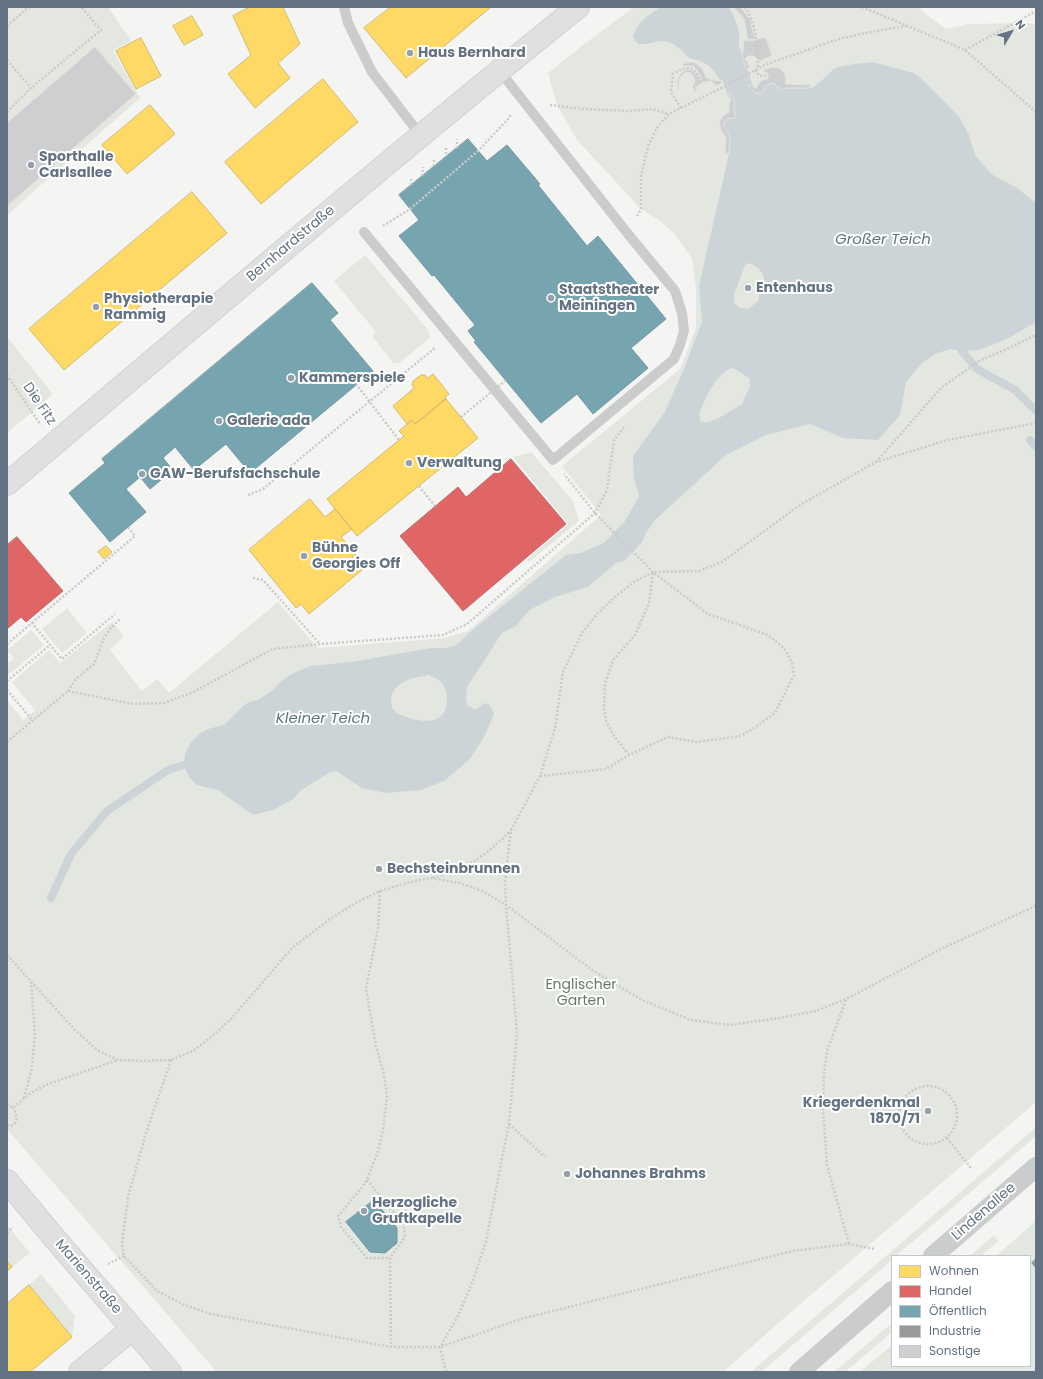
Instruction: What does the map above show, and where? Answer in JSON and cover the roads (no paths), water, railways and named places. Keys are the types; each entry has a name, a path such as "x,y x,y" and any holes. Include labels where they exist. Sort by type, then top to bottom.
{"main road":[{"name":"Bernhardstraße","path":"7,484 499,70 578,7"},
{"name":"Marienstraße","path":"7,1180 170,1372"},
{"path":"80,1372 132,1329"}],"street":[{"name":"Lindenallee","path":"934,1255 1036,1167"},
{"path":"798,1372 891,1292"}],"lane":[{"path":"344,7 348,23 372,72 420,136"},
{"path":"364,232 553,460 674,359 684,331 682,313 675,291 628,234 499,70"}],"water":[{"path":"661,7 729,7 739,32 739,46 746,66 720,80 708,65 689,58 678,47 671,43 663,41 638,44 633,37 637,27 648,16"},
{"name":"Großer Teich","path":"872,62 914,73 926,83 959,117 969,135 975,155 985,167 994,176 1017,188 1036,203 1036,322 1007,339 979,350 962,351 951,349 937,353 922,363 906,382 900,415 878,440 843,438 810,424 766,435 726,455 655,520 639,543 631,534 621,528 639,496 634,478 633,456 665,412 702,322 699,286 729,154 730,137 724,127 724,122 728,118 734,119 736,115 732,95 748,85 755,93 762,93 766,85 769,84 782,90 786,88 811,88 817,85 836,68","holes":["749,263 756,266 761,271 765,284 758,301 748,309 740,308 734,303 734,294 745,265","733,368 749,378 750,386 742,404 719,418 708,422 701,422 699,414 712,387 727,370"]},
{"name":"Kleiner Teich","path":"608,541 624,556 588,587 555,597 529,610 516,626 502,633 467,687 466,699 468,706 476,710 484,703 490,705 494,714 485,735 470,759 444,781 421,790 386,793 362,788 336,771 329,773 301,790 293,799 273,810 253,815 218,790 197,785 189,777 184,765 185,754 191,742 198,735 208,729 224,725 243,706 249,702 258,700 273,690 288,676 311,666 351,662 432,648 445,648 453,646 566,555 581,553","holes":["429,675 440,681 445,688 447,702 445,711 442,715 433,720 422,721 406,717 395,712 391,702 395,689 410,679"]}],"waterway":[{"path":"734,72 740,90"},
{"path":"962,351 977,369 1015,390 1035,410"},
{"path":"1030,440 1036,447"},
{"path":"617,549 631,534"},
{"path":"51,898 71,854 107,811 168,770 184,765"}],"place":[{"name":"Haus Bernhard","path":"410,53"},
{"name":"Sporthalle Carlsallee","path":"31,165"},
{"name":"Entenhaus","path":"748,288"},
{"name":"Staatstheater Meiningen","path":"551,298"},
{"name":"Physiotherapie Rammig","path":"96,307"},
{"name":"Kammerspiele","path":"291,378"},
{"name":"Galerie ada","path":"219,421"},
{"name":"Verwaltung","path":"409,463"},
{"name":"GAW-Berufsfachschule","path":"142,474"},
{"name":"Bühne Georgies Off","path":"304,556"},
{"name":"Bechsteinbrunnen","path":"379,869"},
{"name":"Kriegerdenkmal 1870/71","path":"928,1111"},
{"name":"Johannes Brahms","path":"567,1174"},
{"name":"Herzogliche Gruftkapelle","path":"364,1211"}],"park label":[{"name":"Englischer Garten","path":"581,994"}]}
